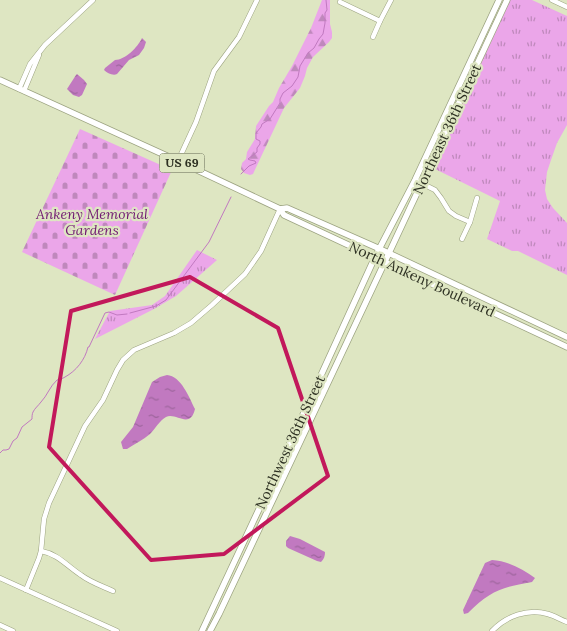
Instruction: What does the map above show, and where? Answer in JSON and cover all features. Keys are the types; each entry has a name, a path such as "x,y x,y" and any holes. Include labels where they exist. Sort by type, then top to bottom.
{"main road":[{"name":"Northeast 36th Street","path":"387,257 498,0"},
{"name":"Northeast 36th Street","path":"378,253 418,182 507,0"},
{"name":"US 69","path":"0,80 21,90"},
{"name":"North Ankeny Boulevard","path":"21,90 280,209 284,215 378,253 567,337"},
{"name":"Northwest 36th Street","path":"202,631 378,253"},
{"name":"North Ankeny Boulevard","path":"387,257 567,347"},
{"name":"Northwest 36th Street","path":"210,631 387,257"}],"street":[{"path":"21,90 30,64 49,40 93,0"},
{"path":"178,161 200,113 214,71 239,37 257,0"},
{"path":"373,37 391,0"},
{"path":"552,0 567,7"},
{"path":"340,2 380,21"},
{"path":"418,182 435,190 453,214 470,222"},
{"path":"462,239 470,222 477,198"},
{"path":"26,590 41,551 44,519 49,503 84,426 103,400 120,365 134,350 174,333 191,323 238,280 261,252 280,209"},
{"path":"41,551 58,557 81,576 113,591"},
{"path":"0,578 101,626 117,631"},
{"path":"492,631 499,624 518,614 548,614 567,622"},
{"path":"0,625 13,631"}],"highlighted area":[{"path":"190,277 278,328 328,476 224,554 151,560 49,447 71,311"}],"green space":[{"path":"322,0 330,0 332,38 313,57 300,88 284,108 253,174 244,173 241,169 242,163 246,159 247,152 255,139 256,126 273,102 292,66 311,28"},
{"path":"510,0 532,0 567,16 567,125 557,143 551,160 547,172 545,190 547,199 553,208 567,223 567,275 518,251 512,251 487,239 500,201 433,168"},
{"name":"Ankeny Memorial Gardens","path":"80,129 172,170 115,295 22,252"},
{"path":"197,250 217,260 176,296 95,339 110,311 152,305 165,296"}],"water":[{"path":"142,38 146,42 144,48 139,55 129,60 117,74 110,74 104,70 115,60 123,58 131,52"},
{"path":"77,74 87,84 82,95 79,97 73,95 67,89"},
{"path":"167,375 176,379 184,388 195,409 193,415 186,419 166,417 147,436 127,449 123,449 121,442 133,427 152,382"},
{"path":"290,536 325,552 323,560 321,562 317,561 288,548 286,541"},
{"path":"492,560 515,566 535,578 532,582 497,591 464,614 463,610 485,563"}],"waterway":[{"path":"241,174 249,166 256,163 248,159 257,152 260,144 260,141 256,139 256,133 262,124 270,119 280,103 283,93 292,86 298,77 300,66 323,34 327,10 326,0"},
{"path":"130,313 156,306 166,300 209,242 231,197"},
{"path":"0,453 3,450 9,449 22,427 32,419 32,414 55,382 69,375 80,365 105,313 127,314"}]}
